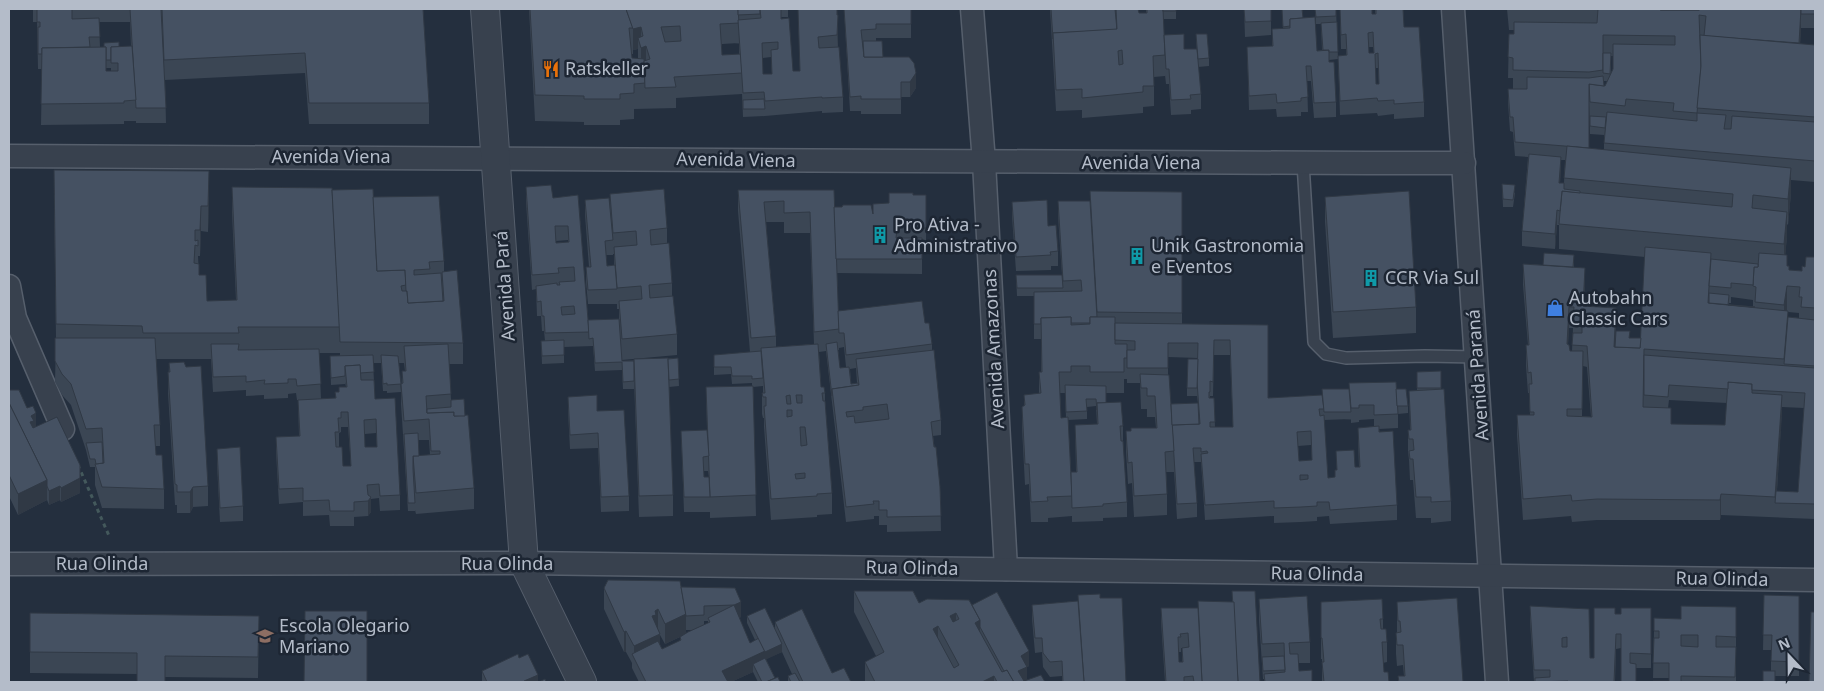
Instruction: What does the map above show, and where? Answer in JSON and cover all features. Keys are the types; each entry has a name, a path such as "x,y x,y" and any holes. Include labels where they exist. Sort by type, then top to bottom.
{"street":[{"name":"Avenida Pará","path":"486,9 524,563"},
{"name":"Avenida Amazonas","path":"972,9 984,162 1006,570"},
{"name":"Avenida Paraná","path":"1453,9 1497,682"},
{"name":"Avenida Viena","path":"9,156 1464,163"},
{"path":"9,286 15,318 63,429"},
{"name":"Rua Olinda","path":"9,564 524,563 1815,580"},
{"path":"524,563 582,682"}],"lane":[{"path":"1303,163 1314,342 1326,354 1346,358 1477,357"}],"path":[{"path":"63,429 121,564"}],"building":[{"path":"37,9 72,9 72,19 99,18 100,37 89,37 90,47 42,48 42,54 38,54 38,27 40,27 40,22 37,22"},
{"path":"130,9 161,9 166,108 136,108"},
{"path":"162,9 423,9 429,103 309,103 305,53 164,60"},
{"path":"530,9 626,9 633,28 629,28 632,58 644,59 645,83 634,84 634,93 620,94 620,99 584,99 584,96 535,95"},
{"path":"626,9 738,9 739,23 720,24 722,55 741,54 742,73 674,77 676,87 645,88 644,61 650,59 646,46 641,48 638,38 643,36 641,27 633,29","holes":["680,26 681,41 665,42 661,27"]},
{"path":"738,9 760,9 760,14 738,15"},
{"path":"760,9 781,9 781,19 789,18 793,71 800,71 798,9 837,9 837,35 818,37 819,48 839,47 843,97 765,101 764,92 743,93 738,20 761,18","holes":["778,42 778,49 771,50 772,74 763,74 762,43"]},
{"path":"844,9 911,9 911,24 876,24 876,29 861,30 864,57 909,57 914,63 916,73 910,82 901,82 901,99 861,99 861,96 850,97"},
{"path":"1051,9 1115,9 1117,30 1053,33 1053,39"},
{"path":"1116,9 1138,9 1139,13 1147,13 1147,9 1163,9 1165,55 1153,56 1154,86 1143,86 1143,92 1082,98 1082,89 1056,90 1053,33 1117,29","holes":["1122,50 1123,64 1119,65 1118,51"]},
{"path":"1163,9 1176,9 1176,11 1163,11"},
{"path":"1244,9 1271,9 1271,21 1245,22"},
{"path":"1282,9 1302,9 1303,18 1290,19 1290,26 1283,27"},
{"path":"1315,9 1336,9 1336,16 1316,17"},
{"path":"1340,9 1372,9 1372,14 1376,14 1376,9 1403,9 1404,27 1419,27 1424,102 1394,104 1394,100 1378,101 1377,98 1340,101 1338,56 1347,55 1346,34 1341,35","holes":["1373,32 1374,53 1369,53 1368,33","1378,53 1379,84 1376,84 1375,54"]},
{"path":"1598,9 1801,9 1799,43 1704,36 1706,16 1699,15 1701,67 1697,113 1673,111 1674,103 1626,99 1625,106 1590,102 1589,84 1605,86 1613,69 1613,44 1675,45 1675,36 1603,35 1603,70 1589,72 1513,70 1513,58 1508,57 1509,34 1514,34 1514,22 1597,23"},
{"path":"1699,9 1699,10 1661,10"},
{"path":"1801,9 1815,9 1815,14 1801,14"},
{"path":"1315,17 1317,51 1329,50 1329,62 1334,62 1336,102 1314,103 1311,66 1306,66 1308,97 1301,98 1301,101 1277,103 1276,94 1249,96 1247,47 1273,46 1272,29 1290,28 1290,19"},
{"path":"1337,22 1338,52 1323,50 1321,23"},
{"path":"1184,34 1184,49 1197,49 1201,94 1190,95 1191,99 1171,100 1169,69 1166,69 1164,35"},
{"path":"1196,34 1207,34 1209,58 1198,59"},
{"path":"1700,35 1815,45 1815,117 1697,108 1701,66"},
{"path":"863,41 882,41 883,57 864,57"},
{"path":"119,42 119,47 111,47 111,60 106,60 106,47 104,47 104,43"},
{"path":"132,46 136,100 124,101 124,103 41,104 42,48 106,47 106,71 118,71 118,63 111,63 111,47"},
{"path":"1603,53 1611,53 1610,74 1603,73"},
{"path":"1603,76 1604,86 1589,84 1589,148 1515,142 1513,117 1510,117 1508,89 1527,89 1527,77 1589,78"},
{"path":"764,99 765,109 743,109 743,100"},
{"path":"1607,112 1697,121 1697,113 1726,115 1724,129 1731,129 1732,116 1815,122 1815,161 1604,143"},
{"path":"1590,116 1606,117 1605,128 1590,126"},
{"path":"1567,146 1791,168 1788,199 1753,195 1752,208 1787,212 1784,244 1559,224 1562,191 1732,207 1733,194 1564,178"},
{"path":"1529,154 1561,157 1559,183 1564,183 1564,189 1580,191 1580,193 1562,191 1560,211 1557,210 1555,234 1522,231"},
{"path":"54,170 209,171 208,206 201,206 200,230 195,230 195,241 198,240 198,246 195,245 194,263 199,264 199,275 206,275 207,301 237,300 232,187 332,188 340,327 238,327 239,333 143,333 142,326 56,324"},
{"path":"1502,184 1515,185 1513,200 1503,199"},
{"path":"551,185 553,198 578,195 589,332 545,333 544,316 542,316 541,301 537,302 536,286 557,283 557,285 560,285 559,282 575,281 574,267 558,268 559,273 532,275 526,187","holes":["555,226 568,226 569,242 556,243","574,306 575,314 562,315 561,307"]},
{"path":"373,189 377,271 405,270 406,285 401,286 402,291 407,291 408,303 444,301 442,272 457,270 463,343 340,342 332,190"},
{"path":"664,189 667,228 650,230 651,245 669,243 672,283 649,285 650,298 673,296 677,334 622,339 619,301 642,299 641,286 617,288 614,247 637,245 636,231 613,233 610,194"},
{"path":"738,190 834,190 839,329 814,332 810,212 784,213 784,201 764,202 776,336 751,338"},
{"name":"Unik Gastronomia e Eventos","path":"1090,191 1182,192 1182,313 1097,312"},
{"name":"CCR Via Sul","path":"1409,191 1416,307 1333,312 1325,197"},
{"path":"889,193 926,195 926,228 897,228 896,238 922,238 922,259 836,259 834,207 842,207 843,205 871,205 873,214 873,204 889,203"},
{"path":"439,196 444,261 429,262 430,269 414,270 414,275 441,273 443,301 408,303 405,270 377,271 373,197"},
{"path":"609,198 613,240 605,241 607,266 615,265 617,289 588,290 586,267 591,267 585,200"},
{"path":"1047,200 1048,226 1056,225 1058,251 1050,252 1051,255 1016,257 1012,202"},
{"path":"1058,201 1090,201 1097,317 1090,317 1090,323 1071,323 1071,317 1041,318 1041,324 1034,324 1034,292 1082,291 1081,280 1063,281"},
{"path":"1645,247 1711,253 1708,303 1788,311 1784,359 1644,349 1643,407 1671,408 1671,424 1725,425 1728,382 1752,384 1752,393 1782,395 1775,497 1721,494 1720,500 1597,499 1572,501 1571,495 1523,499 1517,415 1534,415 1534,412 1530,412 1529,384 1532,384 1531,372 1528,373 1526,345 1529,345 1523,264 1585,268 1583,306 1616,308 1614,347 1640,348","holes":["1569,307 1574,307 1573,322 1582,323 1582,333 1573,333 1572,345 1587,346 1592,417 1567,416 1567,409 1582,409 1583,351 1570,351 1567,344"]},
{"path":"1544,253 1574,255 1573,267 1543,265"},
{"path":"1759,253 1787,255 1789,270 1802,271 1802,266 1805,267 1806,257 1815,257 1815,308 1801,307 1800,287 1787,286 1784,305 1755,302 1756,287 1753,286 1754,267 1758,267"},
{"path":"1711,259 1758,264 1758,267 1754,267 1753,285 1731,283 1731,288 1709,286"},
{"path":"1016,275 1062,275 1063,288 1017,288"},
{"path":"1709,293 1729,295 1728,305 1709,303"},
{"path":"922,301 925,323 929,323 932,344 846,355 844,333 839,333 838,311"},
{"path":"1071,317 1071,325 1090,324 1090,317 1115,317 1115,344 1127,344 1124,372 1090,372 1090,366 1071,366 1071,372 1059,372 1061,418 1068,417 1072,496 1047,497 1048,501 1031,502 1029,464 1025,464 1022,407 1025,405 1024,395 1041,393 1039,372 1042,372 1041,318"},
{"path":"1788,317 1815,320 1815,366 1784,364"},
{"path":"619,319 622,361 634,361 634,381 623,382 622,362 595,363 593,338 589,339 588,320"},
{"path":"1115,323 1268,325 1268,398 1322,395 1324,409 1319,409 1320,416 1324,415 1328,478 1335,477 1335,470 1337,470 1336,451 1354,450 1355,467 1360,467 1358,428 1379,426 1379,432 1393,431 1397,505 1330,510 1329,502 1317,502 1317,506 1274,508 1274,501 1205,505 1201,454 1208,453 1207,451 1201,452 1201,448 1193,448 1197,503 1177,504 1172,425 1200,424 1197,381 1198,343 1168,343 1168,368 1127,368 1127,350 1135,350 1135,341 1115,340","holes":["1214,340 1230,340 1233,427 1210,427 1210,422 1215,422 1214,398 1209,398 1210,381 1213,382","1311,431 1312,460 1299,461 1297,432","1300,475 1308,475 1308,479 1300,480"]},
{"path":"1616,331 1630,331 1629,338 1641,338 1640,348 1615,347"},
{"path":"55,338 155,338 160,425 154,425 156,455 162,455 164,489 102,487 95,464 104,463 102,428 86,429 71,384 62,374 55,361"},
{"path":"564,340 564,355 542,356 541,341"},
{"path":"837,342 840,368 849,367 851,384 858,383 859,385 832,389 832,396 826,344"},
{"path":"211,344 239,344 238,350 319,349 321,384 297,386 296,379 288,379 288,383 264,384 265,380 246,382 246,376 213,377"},
{"path":"448,344 451,394 426,396 427,413 454,412 454,416 468,415 474,488 416,493 413,456 440,454 440,451 431,451 429,419 404,421 401,384 403,383 402,371 406,371 404,346"},
{"path":"818,344 821,387 824,387 825,393 822,393 823,401 825,401 832,493 817,494 817,496 771,499 764,406 766,406 766,397 763,397 762,393 765,393 761,348","holes":["790,395 791,404 787,404 786,396","796,395 802,395 802,403 797,403","787,410 792,410 792,416 787,417","800,427 805,427 807,445 801,446","805,473 805,478 796,479 795,474"]},
{"path":"934,350 941,420 931,422 934,447 936,447 941,516 887,517 887,510 879,510 879,501 873,501 874,504 846,507 832,389 859,385 856,359","holes":["887,404 889,419 855,423 854,416 847,417 846,412 863,410 863,407"]},
{"path":"761,351 763,378 752,379 752,376 732,376 731,367 714,367 714,355"},
{"path":"373,355 374,372 360,373 360,365 345,366 345,376 331,378 330,356"},
{"path":"381,355 398,356 401,384 383,384"},
{"path":"1644,355 1815,368 1815,504 1775,503 1776,491 1798,492 1805,393 1752,390 1752,384 1728,382 1728,389 1669,385 1668,397 1644,395"},
{"path":"668,358 673,495 639,496 634,359"},
{"path":"678,358 679,379 669,380 668,359"},
{"path":"1188,359 1198,359 1197,388 1187,388"},
{"path":"184,362 186,367 201,366 208,486 193,487 190,492 177,492 168,372 170,372 169,363"},
{"path":"360,365 361,380 374,380 375,399 395,398 400,495 380,496 379,484 367,485 368,495 371,497 368,501 354,502 354,511 330,511 329,500 303,501 303,488 279,489 276,437 300,436 298,400 336,398 335,392 339,392 339,387 347,387 345,366","holes":["341,412 348,412 351,466 343,466 342,447 336,447 335,432 339,432 338,418 341,418","376,419 377,447 365,447 364,420"]},
{"path":"1441,371 1441,388 1417,388 1417,372"},
{"path":"1140,374 1169,375 1174,451 1165,452 1167,494 1134,496 1132,462 1128,463 1126,431 1131,431 1131,428 1157,428 1155,396 1147,396 1147,388 1141,388"},
{"path":"1396,382 1398,414 1374,415 1374,405 1359,405 1359,408 1351,408 1349,383"},
{"path":"1065,385 1106,386 1106,403 1097,403 1097,410 1096,399 1086,399 1087,411 1066,412"},
{"path":"753,386 756,495 710,497 706,387"},
{"path":"1322,389 1349,389 1351,412 1324,412"},
{"path":"1396,389 1406,389 1408,406 1397,406"},
{"path":"1444,389 1451,501 1431,502 1431,497 1416,497 1413,459 1410,459 1409,451 1414,450 1413,439 1409,439 1408,430 1411,430 1409,391"},
{"path":"9,390 19,390 27,408 33,406 36,413 31,416 34,421 30,422 33,428 57,417 80,465 80,478 61,488 60,486 49,491 47,480 9,403"},
{"path":"597,395 597,411 624,410 629,496 601,497 598,433 570,435 568,397"},
{"path":"464,399 465,416 454,416 454,412 427,413 427,409 451,407 451,400"},
{"path":"1121,402 1123,426 1120,426 1121,441 1123,441 1127,502 1072,508 1071,472 1077,472 1075,425 1098,424 1097,403"},
{"path":"9,403 47,480 18,494 9,475"},
{"path":"1198,403 1199,424 1172,425 1171,404"},
{"path":"707,430 709,456 703,457 704,477 709,477 710,497 684,497 681,431"},
{"path":"418,433 419,456 413,456 415,503 408,503 404,434"},
{"path":"102,442 103,463 96,464 95,459 90,459 86,443"},
{"path":"240,447 243,506 220,508 217,449"},
{"path":"608,580 680,581 686,614 665,624 658,609 655,611 656,615 652,616 660,634 634,646 626,631 624,632 604,588"},
{"path":"681,587 735,588 741,602 734,605 704,606 704,615 686,616"},
{"path":"854,591 913,591 919,603 927,599 969,600 980,620 975,623 1002,672 1007,670 1014,682 997,682 994,676 982,682 875,682 865,662 884,652","holes":["956,613 959,619 953,622 950,616","938,626 959,665 954,668 933,629"]},
{"path":"1232,591 1255,591 1260,682 1238,682"},
{"path":"997,592 1029,651 1021,656 1027,667 1018,671 1024,681 1041,675 1045,682 1014,682 1007,670 1004,671 980,627 980,620 972,605"},
{"path":"1100,594 1100,598 1122,598 1126,682 1084,682 1078,595"},
{"path":"1764,595 1799,596 1799,662 1771,661 1772,635 1763,635"},
{"path":"1307,596 1310,642 1289,643 1290,654 1298,654 1299,671 1312,670 1312,682 1265,682 1264,674 1285,672 1284,643 1262,644 1259,599"},
{"path":"1457,598 1463,682 1399,682 1398,676 1405,676 1403,645 1397,645 1396,633 1401,632 1400,621 1398,621 1397,602"},
{"path":"1382,599 1383,619 1380,619 1381,629 1386,629 1387,642 1382,642 1384,672 1388,672 1389,682 1324,682 1321,602"},
{"path":"1078,601 1084,682 1063,682 1062,661 1050,662 1043,653 1042,638 1035,638 1032,605"},
{"path":"1198,601 1234,602 1238,682 1202,682"},
{"path":"734,605 750,643 759,638 765,651 722,671 728,682 646,682 632,654 658,641 662,649 681,640 680,637 688,632 710,622 708,618"},
{"path":"1530,606 1589,609 1590,658 1594,658 1594,608 1615,608 1615,614 1621,614 1621,608 1651,608 1651,654 1630,653 1630,663 1636,664 1636,682 1621,682 1621,634 1616,634 1614,682 1535,682 1535,678 1550,677 1550,670 1534,670","holes":["1567,637 1567,647 1562,647 1562,638"]},
{"path":"1681,606 1736,607 1736,637 1716,636 1716,647 1736,647 1735,677 1681,676 1681,682 1653,682 1669,681 1669,663 1653,663 1654,638 1659,638 1659,631 1654,631 1654,618 1681,619","holes":["1681,635 1698,635 1698,647 1681,646"]},
{"path":"765,608 782,644 765,652 747,616"},
{"path":"1161,608 1198,608 1202,682 1194,682 1193,676 1184,677 1184,682 1166,682","holes":["1188,633 1189,647 1182,648 1183,662 1179,662 1178,637 1181,637 1180,634"]},
{"path":"802,609 832,673 844,668 851,682 803,682 775,622"},
{"path":"305,611 367,611 367,682 304,682"},
{"path":"1811,612 1815,612 1815,682 1809,682"},
{"path":"30,613 259,616 258,657 165,656 165,682 137,682 137,653 30,652"},
{"path":"518,654 519,658 528,654 538,675 525,682 487,682 482,671"},
{"path":"1284,656 1285,670 1263,671 1262,657"},
{"path":"765,658 775,678 762,682 753,664"},
{"path":"1763,671 1775,671 1775,682 1763,682"},
{"path":"795,673 800,682 791,682 788,676"},
{"path":"778,677 780,682 766,682"}],"place":[{"name":"Ratskeller","path":"551,69"},
{"name":"Pro Ativa - Administrativo","path":"880,235"},
{"name":"Unik Gastronomia e Eventos","path":"1137,256"},
{"name":"CCR Via Sul","path":"1371,278"},
{"name":"Autobahn Classic Cars","path":"1555,308"},
{"name":"Escola Olegario Mariano","path":"265,636"}]}
